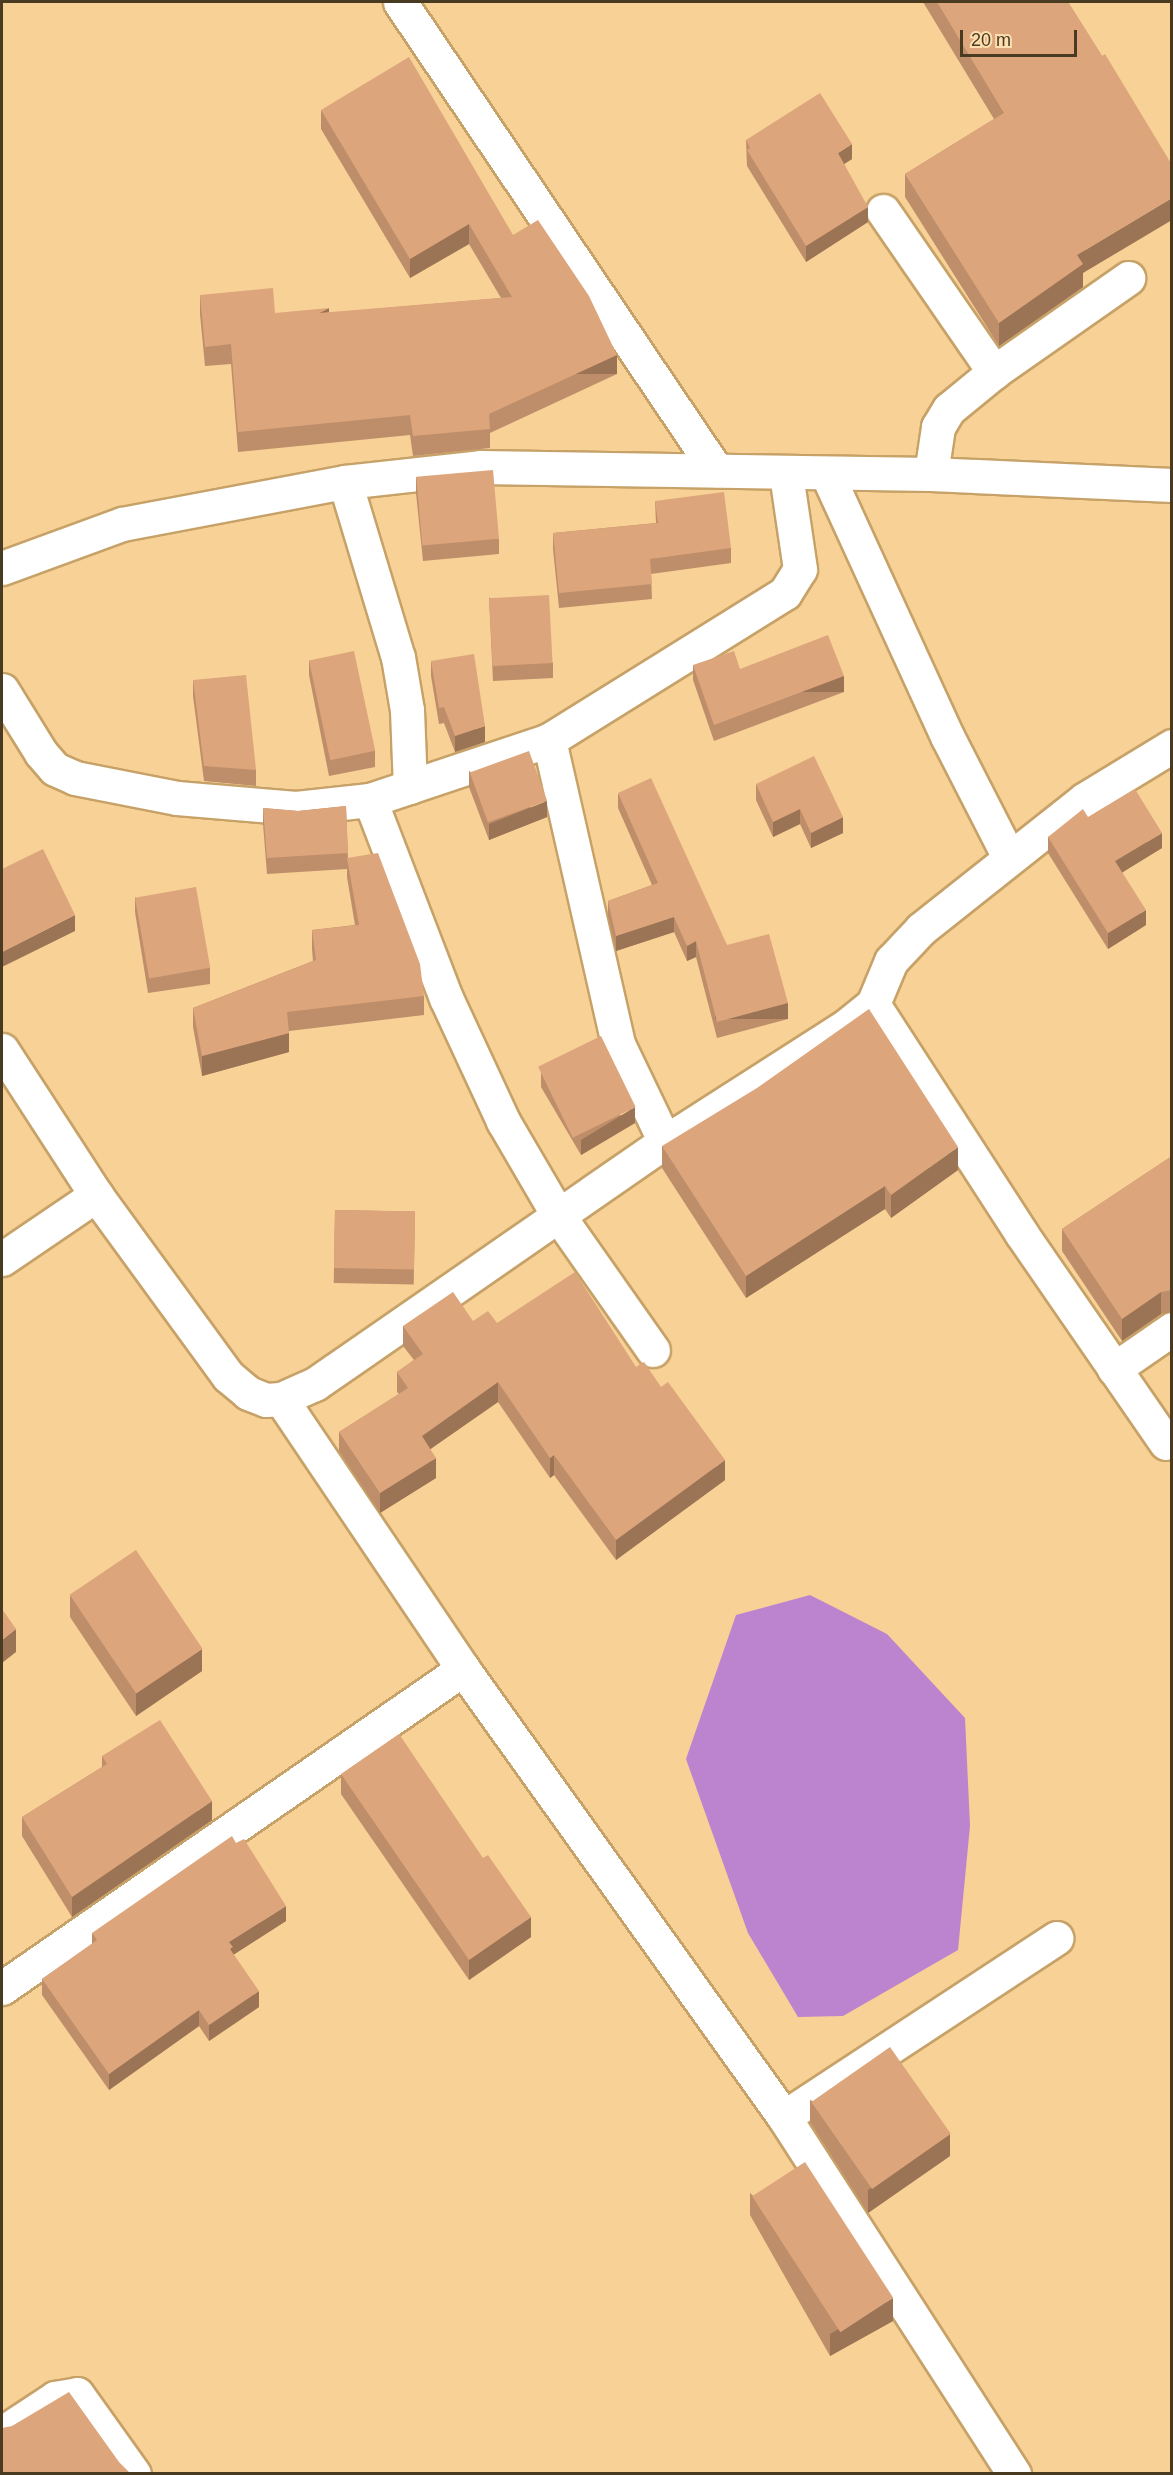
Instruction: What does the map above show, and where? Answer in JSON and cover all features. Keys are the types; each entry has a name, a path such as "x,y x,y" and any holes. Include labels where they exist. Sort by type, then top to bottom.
{"street":[{"path":"400,2 716,471"},
{"path":"883,212 994,372"},
{"path":"931,474 938,427 949,409 994,372 1128,278"},
{"path":"2,568 122,524 345,482 480,467 786,474 931,474 1172,485"},
{"path":"2,690 41,753 55,769 75,778 177,798 297,808 370,800 549,740 785,593 800,569 786,474"},
{"path":"826,474 948,738 1010,857"},
{"path":"345,482 398,657 407,710 410,787"},
{"path":"549,740 618,1044 665,1142"},
{"path":"2,1050 96,1195 228,1376 248,1393 266,1400 281,1399 315,1384 665,1142 847,1025 873,1004 891,961 908,942 1010,857 1085,800 1172,747"},
{"path":"370,800 473,1061 558,1215 653,1350"},
{"path":"873,1004 1021,1233 1166,1443"},
{"path":"2,1260 96,1195"},
{"path":"1114,1369 1172,1329"},
{"path":"281,1399 463,1669 784,2117 1014,2474"},
{"path":"2,1988 463,1669"},
{"path":"784,2117 1056,1938"},
{"path":"2,2433 55,2398 77,2394 134,2474"}],"shaded area":[{"path":"810,1595 887,1634 965,1718 970,1826 958,1950 843,2016 798,2017 748,1933 686,1759 736,1615"}],"building":[{"path":"937,2 1068,2 1102,56 1105,54 1172,165 1172,198 1077,255 1083,264 999,323 905,174 1004,113"},
{"path":"409,57 513,235 538,220 589,296 617,355 489,414 490,429 413,436 410,415 238,432 231,344 205,347 200,295 273,288 275,313 329,308 319,313 512,297 469,224 410,259 321,110"},
{"path":"820,93 852,144 838,153 868,207 806,246 747,150 750,148 746,140"},
{"path":"493,470 499,539 422,545 416,477"},
{"path":"724,492 731,548 650,559 652,584 559,593 553,533 658,523 655,501"},
{"path":"549,595 553,663 493,666 489,598"},
{"path":"828,635 844,676 714,725 693,665 734,651 740,669"},
{"path":"354,651 375,751 330,760 309,661"},
{"path":"474,654 485,726 455,736 444,707 439,708 431,661"},
{"path":"246,675 256,770 204,766 193,680"},
{"path":"529,751 547,801 488,822 470,773"},
{"path":"814,756 843,817 811,833 800,809 773,822 756,784"},
{"path":"651,778 727,945 769,934 788,1003 717,1022 696,941 687,946 674,917 616,936 608,901 658,883 618,793"},
{"path":"1135,789 1162,833 1115,861 1146,910 1108,933 1048,837 1083,809 1088,817"},
{"path":"346,806 348,853 267,858 263,808 298,811"},
{"path":"43,849 75,915 2,952 2,869"},
{"path":"378,853 420,964 424,996 287,1012 289,1033 202,1056 193,1008 316,960 312,930 359,925 347,858"},
{"path":"196,887 210,968 149,979 135,898"},
{"path":"869,1009 958,1147 891,1195 885,1186 746,1276 662,1146 757,1088"},
{"path":"601,1036 636,1107 573,1138 538,1067"},
{"path":"1172,1156 1172,1290 1161,1292 1122,1319 1062,1229"},
{"path":"335,1210 415,1211 414,1269 334,1268"},
{"path":"575,1272 636,1367 644,1362 661,1387 668,1382 725,1460 616,1540 554,1455 550,1458 498,1382 422,1436 436,1458 380,1493 339,1432 408,1388 397,1372 423,1354 403,1326 453,1292 473,1321 488,1311 497,1323"},
{"path":"136,1550 203,1649 136,1693 70,1595"},
{"path":"2,1609 16,1629 2,1640"},
{"path":"160,1720 212,1801 72,1897 22,1817 107,1764 102,1756"},
{"path":"399,1734 483,1858 488,1855 531,1917 469,1960 341,1774"},
{"path":"232,1836 236,1843 244,1839 286,1906 229,1942 233,1947 230,1949 259,1991 209,2025 199,2010 109,2074 42,1979 97,1940 92,1933"},
{"path":"890,2047 951,2134 872,2189 811,2102"},
{"path":"805,2162 893,2298 840,2332 752,2196"},
{"path":"69,2392 119,2462 131,2474 2,2474 2,2428 12,2426"}]}
